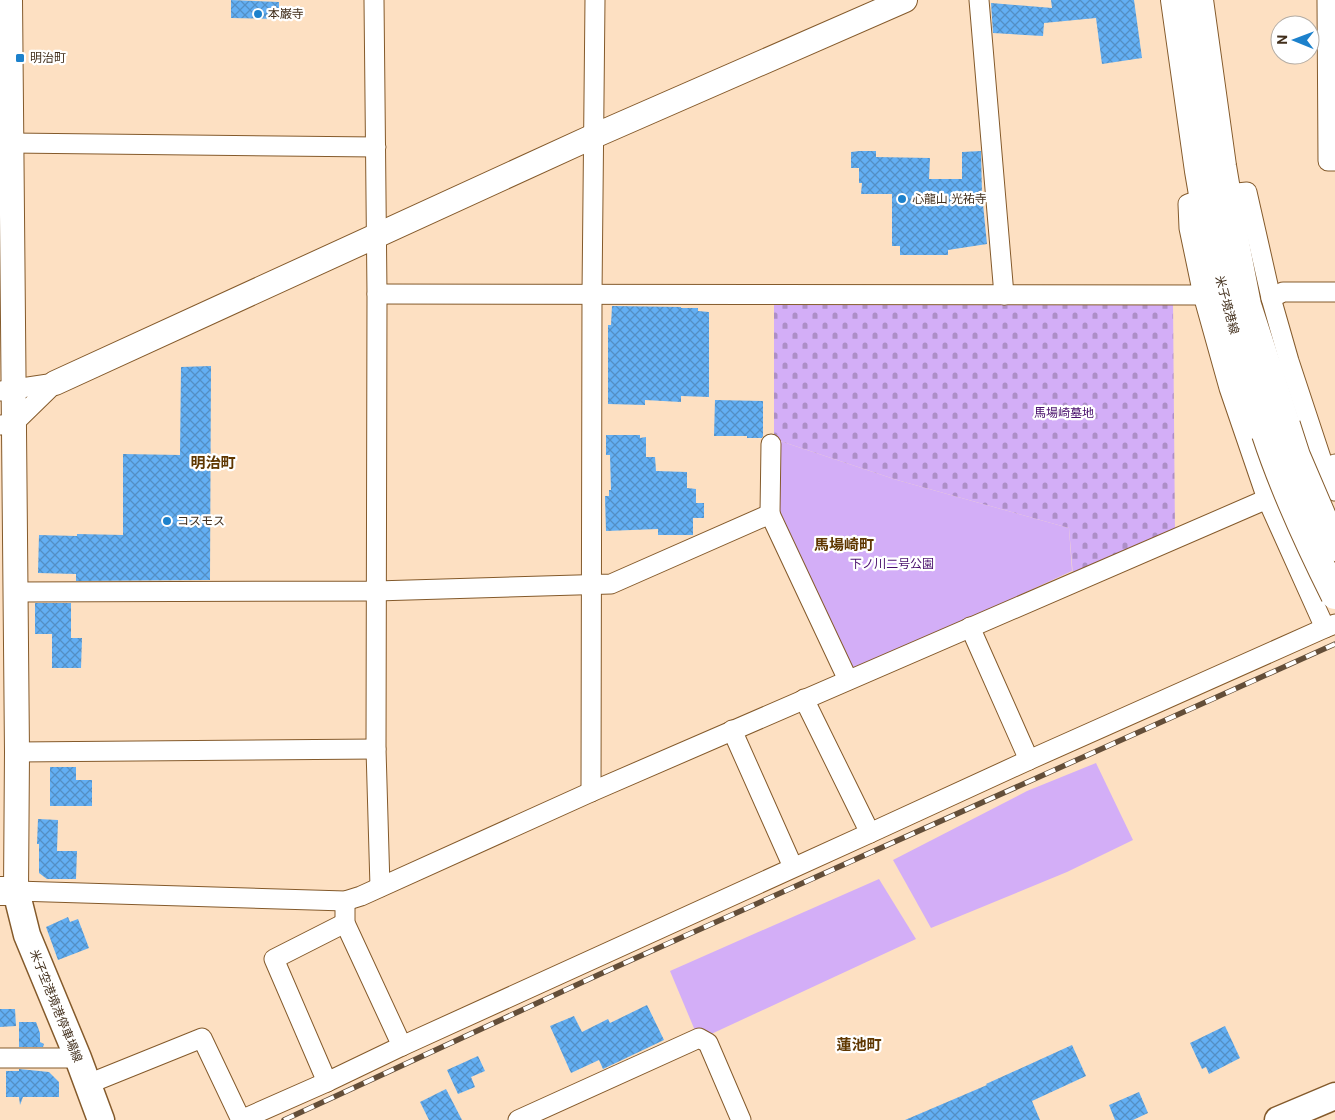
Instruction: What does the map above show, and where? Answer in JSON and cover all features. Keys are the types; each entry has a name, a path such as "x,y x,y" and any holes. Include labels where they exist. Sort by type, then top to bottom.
{"main road":[{"name":"米子境港線","path":"1175,0 1199,171 1216,196 1234,243 1276,430 1276,465 1321,568 1335,595"},
{"name":"米子境港線","path":"1199,0 1216,196"},
{"name":"米子境港線","path":"1276,430 1296,456 1335,548"},
{"name":"米子空港境港停車場線","path":"8,891 78,1058 101,1120"},
{"path":"1278,1120 1335,1096"}],"street":[{"path":"10,0 10,143 5,183 6,425 15,592 8,692 17,752 8,891 345,901 361,896 732,730 1267,499 1330,467"},
{"path":"374,0 377,294 376,749 380,886"},
{"path":"591,792 593,585 592,294 595,0"},
{"path":"7,390 55,382 594,136 904,0"},
{"path":"979,0 1004,295"},
{"path":"1327,0 1328,161 1335,161"},
{"path":"10,143 376,147"},
{"path":"88,1084 202,1038 241,1120 793,867 1330,626 1267,499 1229,388 1188,228 1188,204 1216,196 1247,192 1270,298 1289,361 1330,467 1335,491"},
{"path":"1270,298 1283,292 1335,292"},
{"path":"377,294 1204,295"},
{"path":"6,425 55,382"},
{"path":"771,444 770,514 848,680"},
{"path":"15,592 376,591 611,584 770,514"},
{"path":"970,627 1029,760"},
{"path":"804,699 870,833"},
{"path":"732,730 793,867"},
{"path":"17,752 376,749"},
{"path":"345,901 345,923 402,1046"},
{"path":"327,1082 274,959 345,923"},
{"path":"518,1120 699,1038 708,1043 741,1120"},
{"path":"0,1058 78,1058"}],"green space":[{"name":"馬場崎墓地","path":"1173,303 1175,534 1073,576 1069,528 897,480 774,439 774,305"},
{"name":"下ノ川二号公園","path":"777,440 897,480 1069,528 1072,571 851,673 778,511"},
{"path":"1096,763 1133,840 1067,872 931,928 893,860 1027,791"},
{"path":"879,879 916,939 709,1035 696,1033 670,971"}],"building":[{"path":"231,0 279,2 279,19 231,18"},
{"path":"1051,0 1134,0 1142,58 1102,64 1096,18 1044,23 1043,36 993,33 991,3 1052,8"},
{"path":"876,151 876,157 930,158 929,179 962,179 962,152 981,151 982,194 987,244 948,250 948,255 900,255 900,246 892,246 892,194 861,194 862,183 859,183 859,168 851,168 851,152"},
{"path":"612,306 698,308 698,311 709,312 709,397 681,396 681,402 645,400 645,405 608,404 608,325 611,325"},
{"name":"コスモス","path":"211,366 210,580 76,581 76,574 38,573 39,535 123,535 123,454 180,455 181,367"},
{"path":"715,400 763,401 762,438 714,436"},
{"path":"606,435 640,435 640,438 646,437 646,457 655,457 656,471 687,472 687,488 696,489 696,503 704,503 704,518 693,518 693,535 658,535 658,529 606,531 605,496 609,496 609,490 611,490 610,455 606,455"},
{"path":"35,603 71,603 71,638 82,638 81,668 52,668 52,634 35,634"},
{"path":"50,767 76,767 76,780 92,780 92,806 50,806"},
{"path":"38,819 58,820 57,851 77,851 76,879 47,879 39,873"},
{"path":"68,917 70,922 78,919 89,948 58,960 46,927"},
{"path":"647,1005 664,1040 603,1069 599,1060 571,1073 550,1026 574,1016 582,1032 608,1019 610,1023"},
{"path":"0,1009 15,1009 16,1026 0,1027"},
{"path":"19,1022 36,1022 40,1033 40,1042 44,1044 43,1047 19,1047"},
{"path":"1225,1026 1240,1058 1209,1074 1206,1067 1202,1069 1190,1043"},
{"path":"1072,1045 1086,1076 1032,1101 1040,1120 905,1120 987,1085"},
{"path":"478,1056 485,1071 471,1077 475,1087 458,1094 447,1070"},
{"path":"19,1069 49,1072 59,1082 59,1097 23,1097 20,1105 19,1097 6,1097 6,1071 19,1071"},
{"path":"446,1089 462,1120 429,1120 420,1102"},
{"path":"1139,1092 1148,1113 1133,1120 1115,1120 1109,1105"}],"railway":[{"path":"284,1120 598,975 1335,644"}],"place":[{"name":"本巌寺","path":"258,14"},
{"name":"明治町","path":"20,58"},
{"name":"心龍山 光祐寺","path":"902,199"},
{"name":"コスモス","path":"167,521"}],"district":[{"name":"明治町","path":"213,463"},
{"name":"馬場崎町","path":"844,545"},
{"name":"蓮池町","path":"859,1045"}]}
